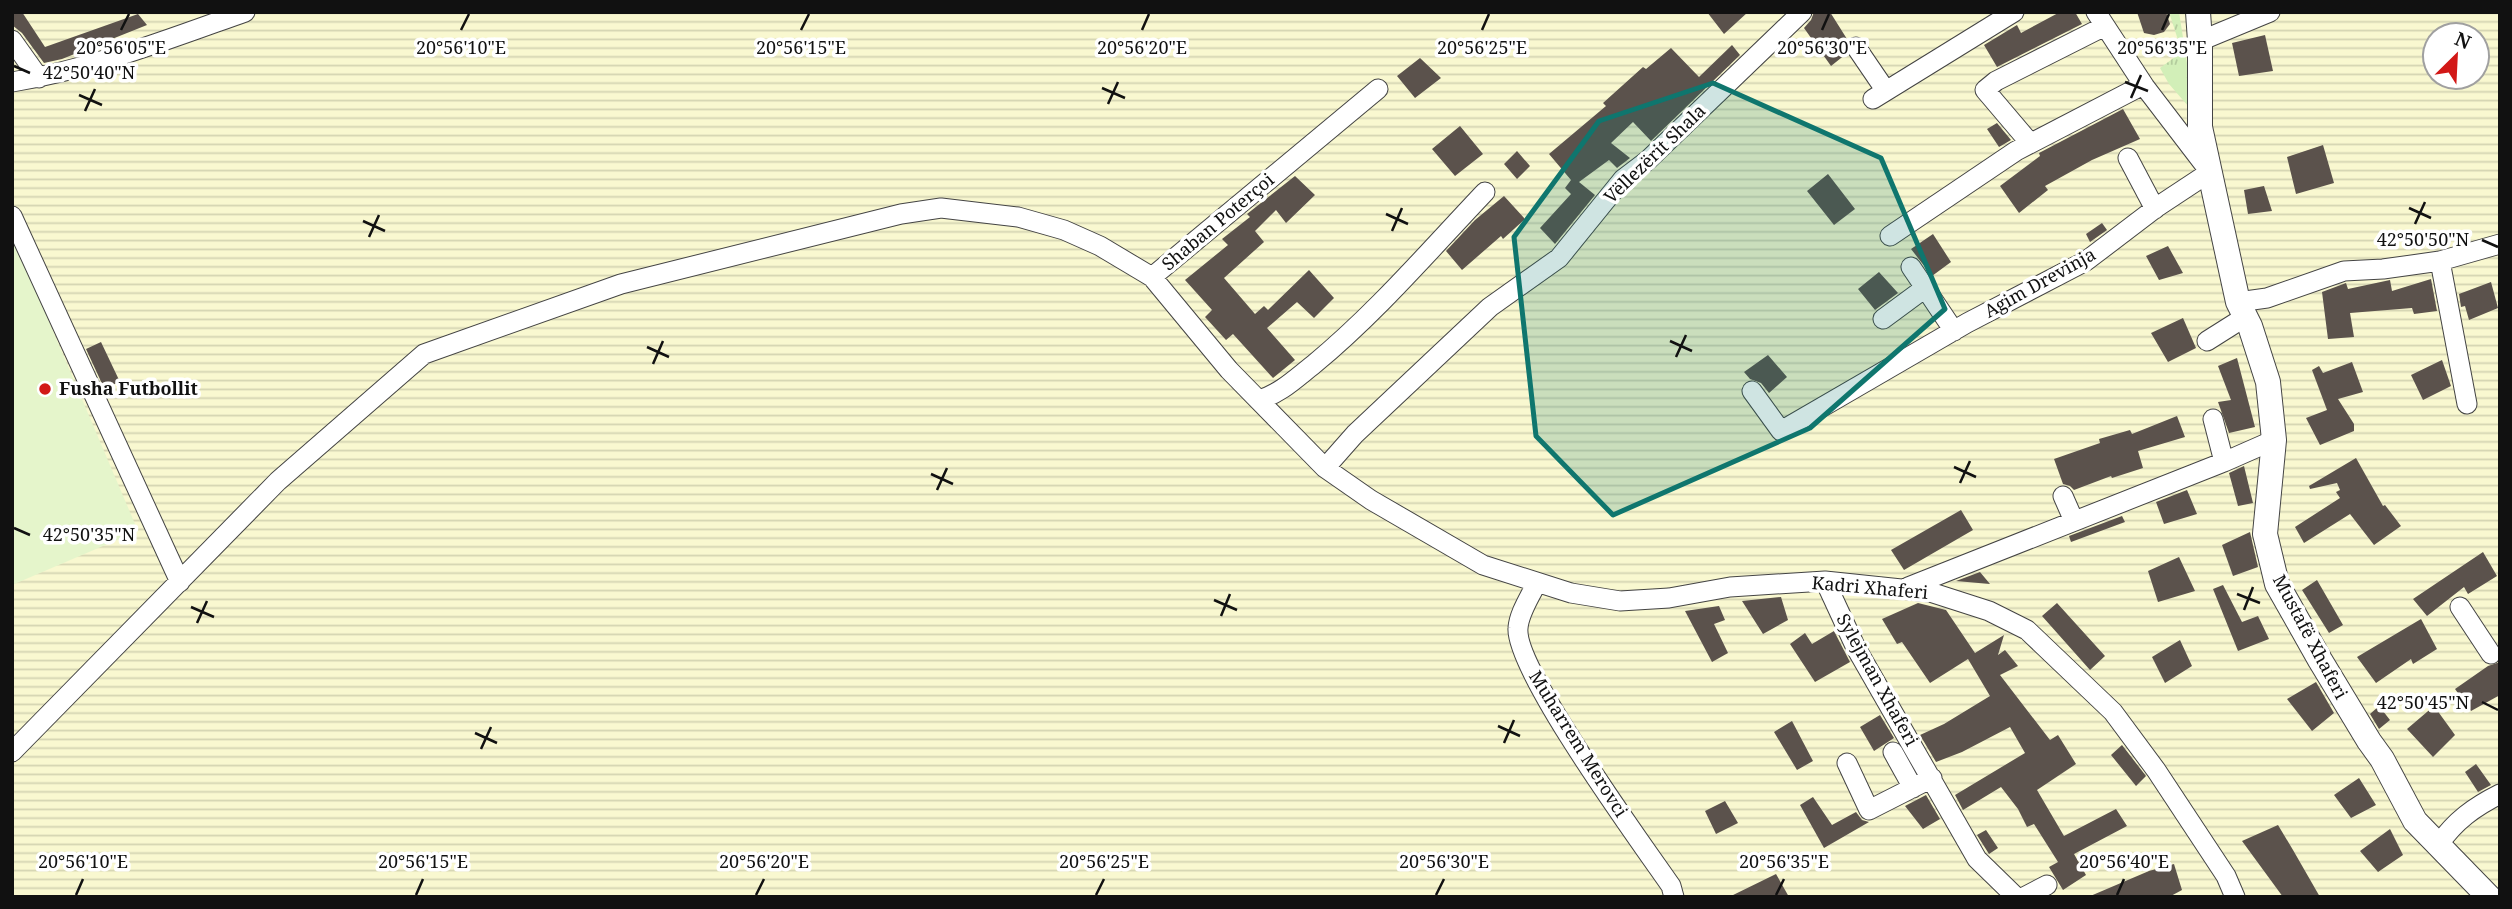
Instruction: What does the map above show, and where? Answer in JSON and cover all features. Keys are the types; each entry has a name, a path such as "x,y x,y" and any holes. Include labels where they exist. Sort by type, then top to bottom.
{"street":[{"path":"12,40 21,82 150,46 245,12"},
{"name":"Vëllezërit Shala","path":"1325,468 1355,434 1490,307 1559,258 1623,179 1648,160 1802,12"},
{"path":"1856,47 1879,95 2014,12"},
{"name":"Mustafë Xhaferi","path":"2198,12 2200,127 2241,309 2268,382 2274,440 2264,534 2277,584 2319,660 2382,759 2416,821 2489,897"},
{"path":"2200,41 2270,12"},
{"path":"2030,144 1985,90 2100,19 2143,85 2210,172"},
{"path":"1890,236 2030,144 2143,85"},
{"name":"Shaban Poterçoi","path":"1378,89 1152,277 1229,370 1325,468 1371,500 1483,565 1536,584"},
{"path":"2128,158 2155,209"},
{"name":"Agim Drevinja","path":"1752,391 1781,432 1954,331 2086,261 2210,172"},
{"path":"1259,400 1277,394 1330,351 1378,305 1485,192"},
{"path":"12,752 278,481 424,354 621,284 901,214 941,208 1018,217 1065,230 1100,246 1152,277"},
{"path":"12,216 180,582"},
{"path":"2207,341 2241,309 2344,271 2440,261 2500,244"},
{"path":"2440,261 2467,404"},
{"path":"1911,267 1954,331"},
{"path":"1883,319 1925,288"},
{"path":"2213,419 2224,462"},
{"path":"1903,589 2274,440"},
{"path":"2063,496 2074,521"},
{"name":"Kadri Xhaferi","path":"1536,584 1620,601 1669,598 1730,587 1825,581 1930,592 1989,611 2027,630 2113,712 2157,770 2226,876 2235,897"},
{"name":"Sylejman Xhaferi","path":"1825,581 1856,648 1977,859 2016,897"},
{"name":"Muharrem Merovci","path":"1536,584 1517,629 1533,674 1585,760 1671,886 1674,897"},
{"path":"2460,607 2491,654"},
{"path":"1893,752 1913,788"},
{"path":"1847,764 1869,810 1932,778"},
{"path":"2439,844 2452,826 2479,804 2500,794"},
{"path":"2463,868 2472,897"},
{"path":"2024,897 2047,885"}],"highlighted area":[{"path":"1713,83 1881,158 1945,309 1810,428 1613,515 1536,436 1514,237 1599,121"}],"green space":[{"path":"12,12 2500,12 2500,897 12,897"},
{"path":"2169,12 2179,12 2195,114 2169,84 2160,68 2175,57 2178,40"},
{"name":"Fusha Futbollit","path":"16,244 138,531 12,585 12,246"}],"building":[{"path":"12,12 22,12 45,47 138,14 147,25 62,59 44,63 22,33 12,25"},
{"path":"1707,12 1748,12 1724,34"},
{"path":"1814,12 1830,12 1847,39 1844,47 1846,54 1831,66 1804,28"},
{"path":"2060,12 2075,12 2082,24 1997,67 1984,45 2017,25 2021,33"},
{"path":"2137,12 2166,12 2170,24 2164,32 2154,35 2144,33"},
{"path":"2265,35 2273,71 2239,76 2232,43"},
{"path":"1732,45 1740,55 1651,141 1633,122 1611,143 1630,158 1617,168 1609,160 1579,182 1595,195 1555,244 1540,228 1571,194 1565,188 1571,180 1549,154 1606,106 1603,103 1643,67 1646,69 1671,48 1699,77"},
{"path":"1420,58 1441,78 1415,98 1397,76"},
{"path":"2123,109 2140,139 2092,160 2045,186 2048,190 2019,213 2000,186 2040,156 2039,153"},
{"path":"1997,123 2011,140 1999,147 1987,129"},
{"path":"1460,126 1483,154 1455,176 1432,149"},
{"path":"2323,145 2334,183 2296,194 2287,157"},
{"path":"1517,151 1530,166 1517,179 1504,164"},
{"path":"1828,174 1855,209 1834,225 1807,191"},
{"path":"1295,176 1315,195 1286,223 1276,210 1255,231 1264,242 1224,278 1255,314 1264,306 1268,310 1309,270 1334,298 1314,318 1297,302 1267,328 1295,360 1273,378 1233,334 1226,340 1205,317 1212,310 1185,280 1228,245 1222,239 1250,217 1247,214"},
{"path":"2264,186 2272,211 2248,214 2244,190"},
{"path":"1504,196 1525,219 1462,270 1446,251 1475,220"},
{"path":"2102,223 2107,230 2090,242 2086,234"},
{"path":"1933,234 1951,262 1932,276 1911,249"},
{"path":"2168,246 2183,273 2159,280 2146,256"},
{"path":"1879,272 1898,293 1875,310 1858,289"},
{"path":"2431,279 2437,311 2414,314 2412,308 2350,313 2354,337 2328,339 2322,292 2346,283 2348,289 2390,280 2392,291"},
{"path":"2491,282 2498,308 2469,320 2465,306 2461,307 2459,294"},
{"path":"2183,318 2196,348 2168,362 2151,333"},
{"path":"101,342 120,382 104,388 86,349"},
{"path":"1768,355 1787,377 1769,393 1761,383 1750,379 1744,372"},
{"path":"2237,358 2255,427 2229,433 2218,402 2231,400 2218,366"},
{"path":"2442,360 2451,386 2423,400 2411,375"},
{"path":"2352,362 2363,392 2338,399 2354,424 2354,431 2320,445 2306,418 2327,410 2312,370 2319,366 2323,373"},
{"path":"2177,416 2185,437 2138,451 2143,468 2074,490 2063,484 2054,459 2100,443 2099,439 2130,430 2132,434"},
{"path":"2356,458 2383,506 2385,505 2401,526 2374,545 2350,514 2304,543 2295,527 2340,498 2336,492 2340,490 2337,483 2310,489 2309,486"},
{"path":"2244,466 2253,503 2238,506 2229,473"},
{"path":"2187,490 2197,514 2164,524 2156,502"},
{"path":"1961,510 1973,530 1904,570 1891,550"},
{"path":"2122,516 2125,522 2071,542 2069,536"},
{"path":"2250,532 2258,567 2233,576 2222,545"},
{"path":"2483,552 2497,576 2468,594 2464,587 2427,616 2413,599"},
{"path":"2179,557 2195,591 2158,602 2148,571"},
{"path":"1980,572 1990,584 1956,581"},
{"path":"2317,580 2343,625 2329,633 2302,590"},
{"path":"2223,585 2242,622 2258,616 2269,639 2238,651 2213,589"},
{"path":"1781,597 1788,620 1763,634 1742,601"},
{"path":"1918,603 1946,610 1975,653 2004,635 1998,655 2005,650 2018,666 2000,675 2050,740 2058,735 2076,764 2037,790 2064,836 2116,809 2127,826 2074,854 2086,875 2063,890 2049,867 2058,862 2034,824 2027,827 2018,809 2001,787 1963,810 1955,795 2025,753 2010,727 1936,762 1920,735 1990,696 1968,659 1930,683 1902,642 1897,644 1882,619"},
{"path":"2057,603 2105,656 2090,670 2042,616"},
{"path":"1719,606 1725,620 1714,624 1728,653 1712,662 1685,611"},
{"path":"2421,619 2437,649 2413,664 2411,659 2376,683 2357,657"},
{"path":"1834,631 1850,662 1815,682 1790,644 1805,633 1812,644"},
{"path":"2180,640 2192,666 2165,683 2152,657"},
{"path":"2500,662 2500,695 2471,711 2455,689 2488,666"},
{"path":"2316,682 2334,713 2312,731 2287,699"},
{"path":"2379,706 2390,720 2379,729 2370,714"},
{"path":"2434,706 2455,735 2433,757 2407,729"},
{"path":"1880,715 1894,738 1874,751 1860,727"},
{"path":"1792,721 1813,761 1797,770 1774,732"},
{"path":"2122,745 2146,776 2136,786 2111,755"},
{"path":"2476,764 2491,785 2478,792 2465,772"},
{"path":"2359,778 2376,805 2351,818 2334,795"},
{"path":"1926,795 1940,819 1923,829 1905,806"},
{"path":"1813,797 1832,825 1856,812 1862,820 1869,822 1824,848 1800,805"},
{"path":"1725,801 1738,823 1716,834 1705,811"},
{"path":"2278,825 2320,897 2283,897 2242,841"},
{"path":"2390,829 2403,855 2378,872 2360,851"},
{"path":"1986,830 1998,848 1989,854 1977,835"},
{"path":"2174,864 2182,890 2169,897 2088,897 2149,871"},
{"path":"1776,874 1789,897 1729,897"}],"place":[{"name":"Fusha Futbollit","path":"45,389"}]}
